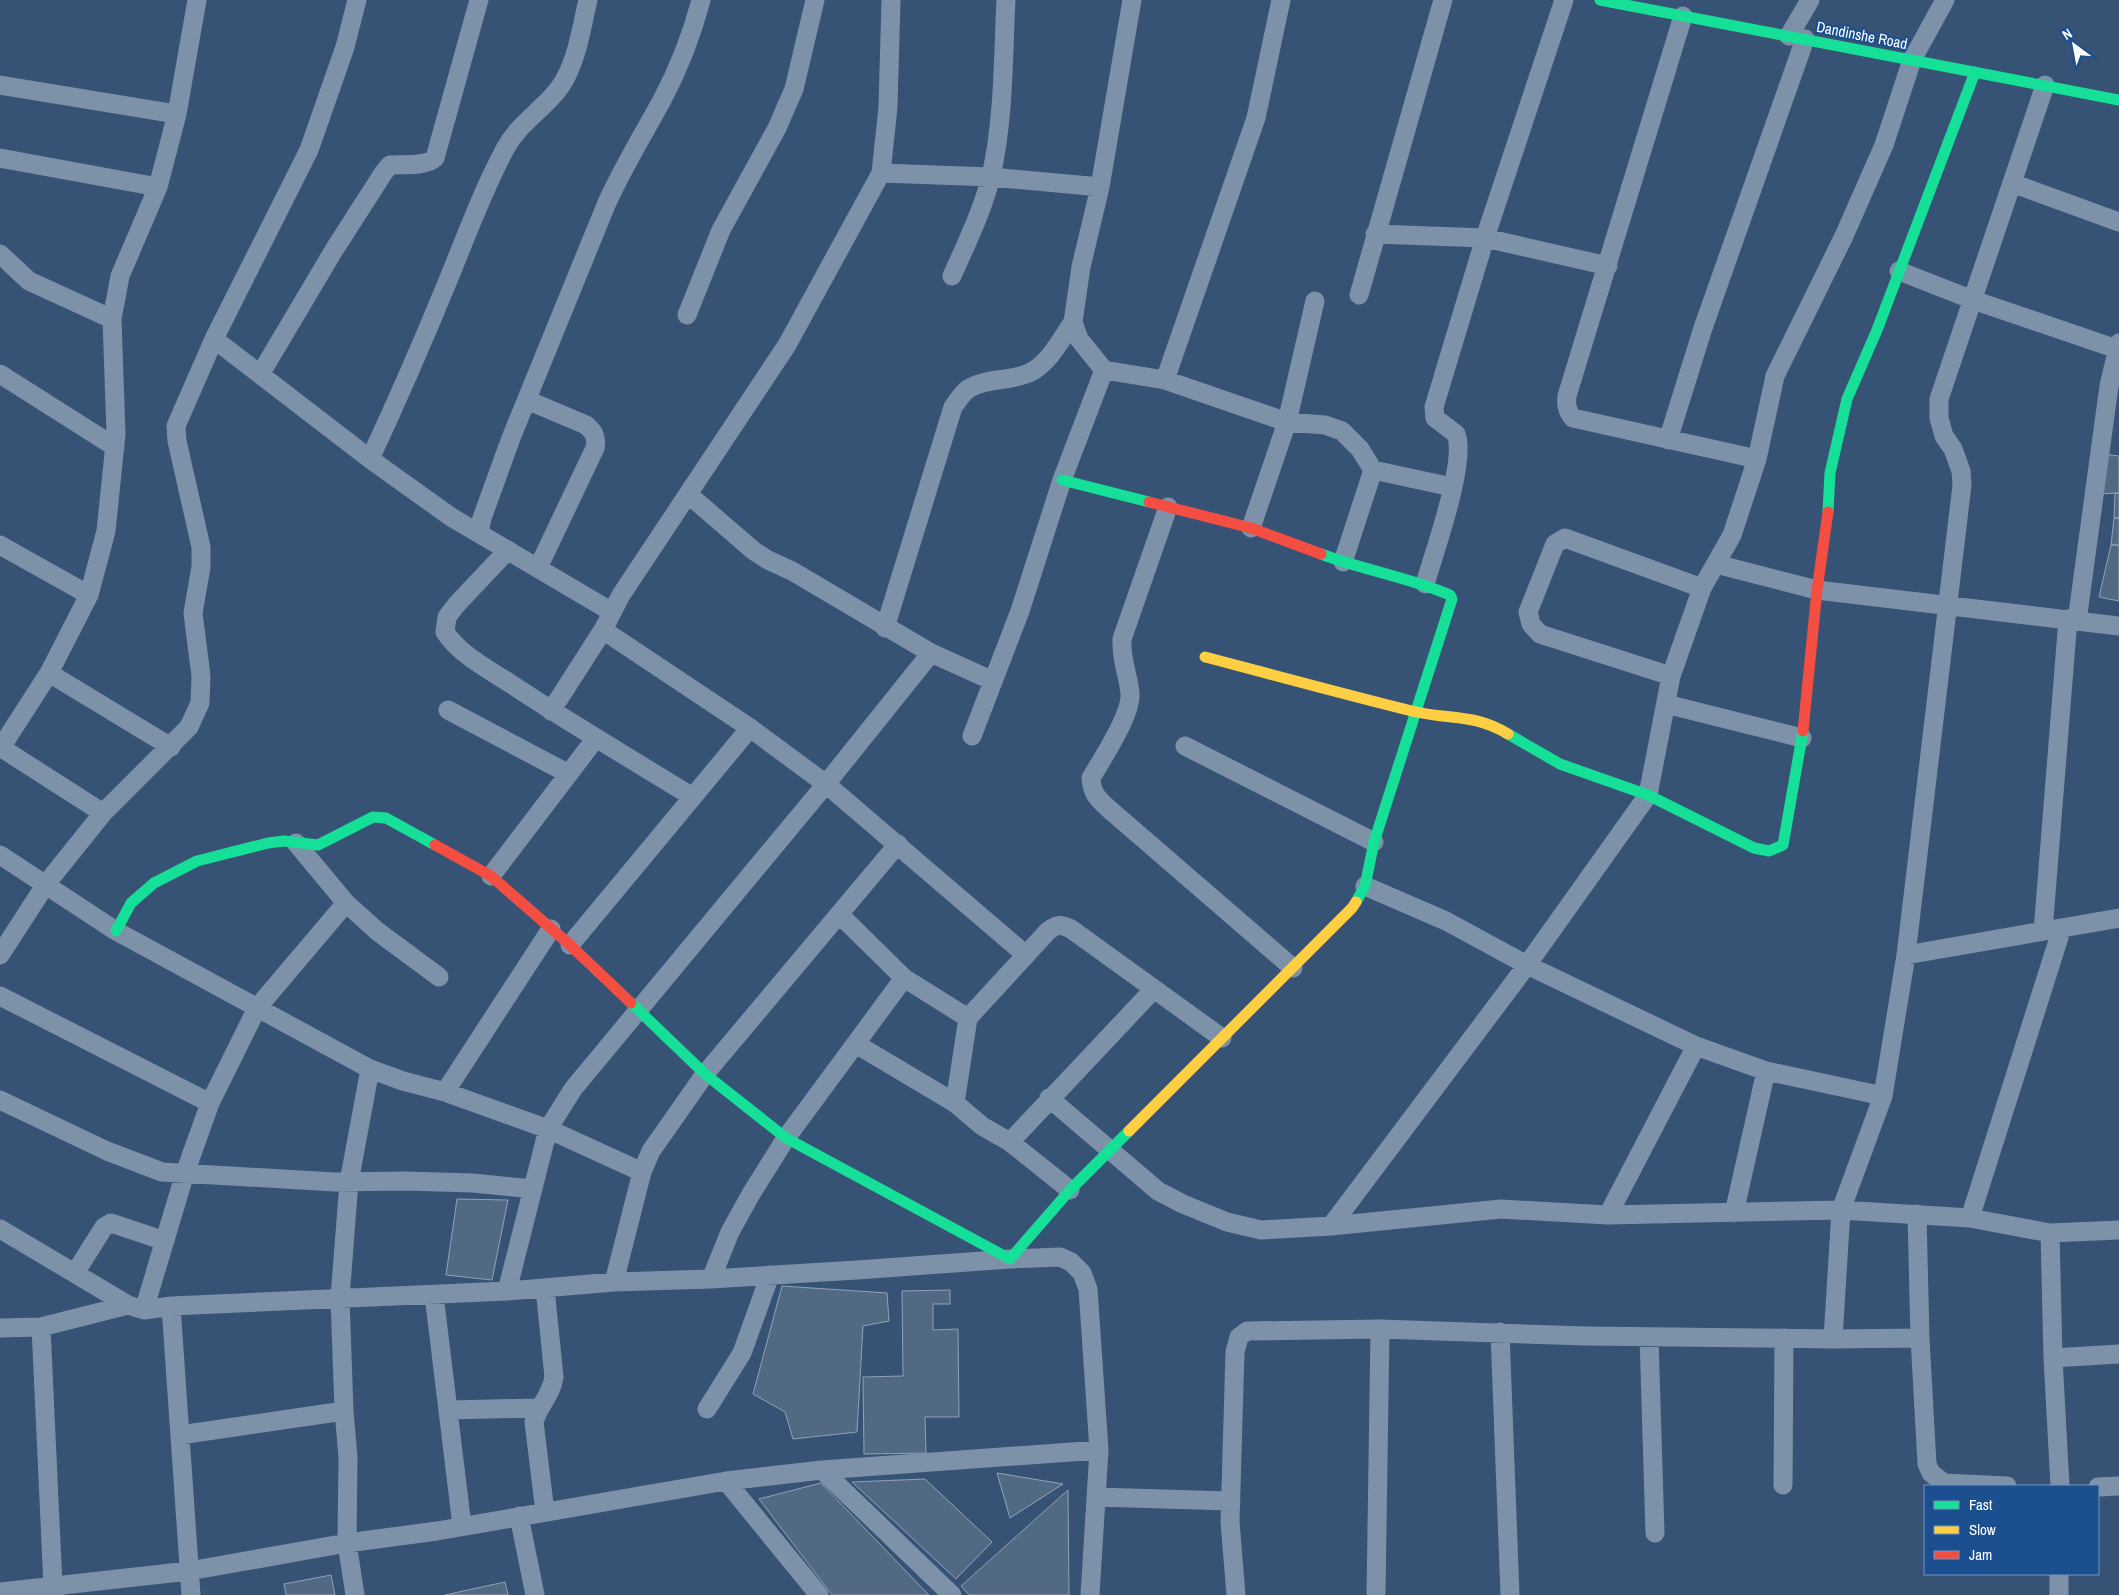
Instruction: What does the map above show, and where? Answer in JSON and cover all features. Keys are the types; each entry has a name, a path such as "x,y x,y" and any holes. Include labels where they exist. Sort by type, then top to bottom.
{"street":[{"path":"104,813 0,748 49,673 89,595 106,530 115,447 112,319 120,276 158,187 177,114 197,0"},
{"path":"0,955 6,931 104,813 189,727 200,703 202,676 193,613 202,567 201,547 177,441 176,426 214,339 309,150 345,47 357,0"},
{"path":"261,373 334,250 384,172 390,165 421,163 435,158 479,0"},
{"path":"370,459 408,379 486,189 506,146 522,125 554,94 566,77 579,41 588,0"},
{"path":"479,533 482,518 526,400 606,205 615,184 663,98 694,29 701,0"},
{"path":"687,315 721,230 777,128 794,89 815,0"},
{"path":"552,711 603,630 621,595 787,346 881,173 888,107 891,0"},
{"path":"952,276 979,214 991,177 998,128 1006,0"},
{"path":"886,628 953,407 967,390 984,381 1008,378 1030,372 1044,362 1073,322 1081,267 1100,188 1132,0"},
{"path":"1165,380 1256,118 1281,0"},
{"path":"1359,295 1443,0"},
{"path":"1425,584 1452,487 1459,441 1456,434 1435,418 1434,407 1485,238 1564,0"},
{"name":"Dandinshe Road","path":"1603,0 2119,100"},
{"path":"1668,440 1810,0"},
{"path":"1331,1226 1527,965 1648,795 1671,676 1702,588 1732,535 1757,459 1775,376 1844,236 1884,145 1912,60 1945,0"},
{"path":"1684,16 1567,396 1566,406 1573,418 1757,459"},
{"path":"1205,657 1415,712 1469,718 1495,726 1560,764 1648,795 1754,848 1765,852 1774,850 1783,844 1802,738 1817,590 1828,516 1830,472 1847,399 1877,330 1974,72"},
{"path":"0,84 177,114"},
{"path":"1833,1339 1841,1210 1883,1096 1906,955 1962,485 1961,471 1953,449 1944,436 1939,418 1940,399 2045,85"},
{"path":"0,158 158,187"},
{"path":"881,173 991,177 1100,188"},
{"path":"2012,183 2119,222"},
{"path":"1375,234 1485,238 1608,266"},
{"path":"0,254 29,281 112,319"},
{"path":"1899,272 1973,300 2118,346 2109,386 2072,620 2043,931"},
{"path":"1251,528 1287,422 1315,301"},
{"path":"1073,322 1079,339 1104,370 1165,380 1287,422 1325,425 1342,431 1360,449 1373,470 1452,487"},
{"path":"214,339 261,373 370,459 451,517 612,612"},
{"path":"972,736 1020,611 1062,480 1104,370"},
{"path":"0,374 115,447"},
{"path":"526,400 586,425 593,431 596,439 595,448 538,568"},
{"path":"1343,562 1373,470"},
{"path":"1010,1259 1070,1190 1352,908 1365,886 1374,842 1452,599 1450,595 1425,584 1343,562 1251,528 1062,480"},
{"path":"689,495 754,551 768,560 792,571 931,653 993,681"},
{"path":"1168,507 1122,639 1122,657 1130,694 1128,709 1091,778 1092,788 1095,796 1109,809 1293,968"},
{"path":"1671,676 1540,634 1531,624 1528,612 1556,544 1565,538 1702,588"},
{"path":"0,544 89,595"},
{"path":"508,550 447,617 445,632 451,641 467,655 552,711 693,797"},
{"path":"1716,564 1817,590 2119,626"},
{"path":"603,630 750,728 826,784 1026,955"},
{"path":"507,1292 548,1129 573,1089 826,784 931,653"},
{"path":"49,673 171,747"},
{"path":"1666,704 1802,738"},
{"path":"448,710 569,774"},
{"path":"570,945 750,728"},
{"path":"491,876 596,738"},
{"path":"1185,746 1374,842"},
{"path":"116,931 131,903 154,883 197,861 268,843 318,845 373,817 386,818 491,876 570,945 600,976 705,1074 786,1138 1010,1259"},
{"path":"296,843 346,903 376,931 439,977"},
{"path":"614,1282 642,1172 651,1151 705,1074 898,844"},
{"path":"0,855 116,931 370,1068 403,1081 445,1092 548,1129 642,1172"},
{"path":"1365,886 1446,921 1527,965 1696,1046 1766,1071 1883,1096"},
{"path":"136,1308 165,1241 185,1173 210,1103 257,1008 346,903"},
{"path":"840,915 904,978 968,1018"},
{"path":"1906,955 2119,918"},
{"path":"955,1103 968,1018 1048,931 1056,926 1062,925 1071,929 1222,1038"},
{"path":"445,1092 551,928"},
{"path":"1970,1218 2062,928"},
{"path":"710,1279 730,1232 786,1138 904,978"},
{"path":"1010,1142 1049,1098 1154,989"},
{"path":"0,996 210,1103"},
{"path":"856,1044 955,1103 982,1126 1010,1142 1070,1190"},
{"path":"1608,1215 1696,1046"},
{"path":"355,1595 347,1543 348,1457 344,1411 340,1298 349,1182 370,1068"},
{"path":"1734,1213 1766,1071"},
{"path":"1049,1098 1158,1191 1183,1204 1227,1222 1261,1230 1331,1226 1501,1209 1608,1215 1841,1210 1970,1218 2050,1233 2119,1230"},
{"path":"0,1100 107,1151 162,1172 349,1182 425,1181 473,1183 533,1190"},
{"path":"1917,1214 1920,1338 1927,1464 1931,1472 1944,1483 1985,1485"},
{"path":"75,1273 104,1227 111,1223 165,1241"},
{"path":"0,1229 136,1308"},
{"path":"2050,1233 2053,1358 2060,1485"},
{"path":"0,1328 41,1327 136,1308 507,1292 614,1282 710,1279 1060,1257 1071,1262 1082,1272 1088,1289 1098,1450 1090,1595"},
{"path":"707,1409 742,1353 770,1275"},
{"path":"545,1288 554,1377 552,1390 538,1408 534,1422 545,1512"},
{"path":"434,1295 462,1526"},
{"path":"171,1306 192,1595"},
{"path":"41,1327 54,1590"},
{"path":"1236,1595 1230,1522 1235,1352 1239,1337 1247,1331 1380,1329 1649,1337 1920,1338"},
{"path":"1376,1595 1380,1329"},
{"path":"1500,1332 1510,1595"},
{"path":"1649,1337 1655,1533"},
{"path":"1783,1485 1784,1338"},
{"path":"2053,1358 2119,1354"},
{"path":"448,1410 538,1408"},
{"path":"180,1435 344,1411"},
{"path":"0,1592 54,1590 189,1571 726,1481 822,1470 1098,1450"},
{"path":"822,1470 952,1595"},
{"path":"726,1481 819,1595"},
{"path":"2099,1487 2119,1486"},
{"path":"1096,1497 1231,1501"},
{"path":"519,1516 535,1595"},
{"path":"2059,1575 2059,1595"}],"building":[{"path":"2104,454 2119,456 2119,493 2098,494"},
{"path":"2115,493 2119,493 2119,518 2114,518"},
{"path":"2114,518 2119,518 2119,545 2111,545"},
{"path":"2111,545 2119,545 2119,601 2099,597"},
{"path":"457,1199 508,1200 492,1280 446,1275"},
{"path":"782,1286 887,1293 889,1321 863,1326 857,1432 793,1439 785,1412 753,1394"},
{"path":"950,1290 950,1304 933,1304 933,1330 958,1329 959,1417 925,1417 926,1453 864,1454 863,1377 903,1376 902,1291"},
{"path":"997,1473 1063,1484 1010,1518"},
{"path":"925,1479 992,1542 956,1579 852,1482"},
{"path":"821,1483 929,1595 832,1595 759,1499"},
{"path":"1068,1490 1069,1595 969,1595 961,1586"},
{"path":"331,1575 335,1595 286,1595 284,1584"},
{"path":"505,1582 508,1595 445,1595"}],"traffic: fast":[{"path":"1600,0 2119,100"},
{"path":"1828,512 1830,473 1847,399 1877,330 1975,72"},
{"path":"1062,480 1149,502"},
{"path":"1321,554 1402,578 1450,595 1452,599 1374,842 1365,886 1356,902"},
{"path":"1508,734 1560,764 1648,795 1754,848 1769,851 1783,845 1803,731"},
{"path":"116,931 131,903 154,883 197,861 268,843 284,841 318,845 373,817 386,818 435,845"},
{"path":"631,1003 705,1074 786,1138 1010,1259 1070,1190 1129,1131"}],"traffic: slow":[{"path":"1205,657 1412,711 1472,720 1495,727 1508,734"},
{"path":"1129,1131 1356,902"}],"traffic: jam":[{"path":"1149,502 1251,528 1321,554"},
{"path":"1803,731 1817,590 1828,512"},
{"path":"435,845 491,876 570,945 631,1003"}]}
